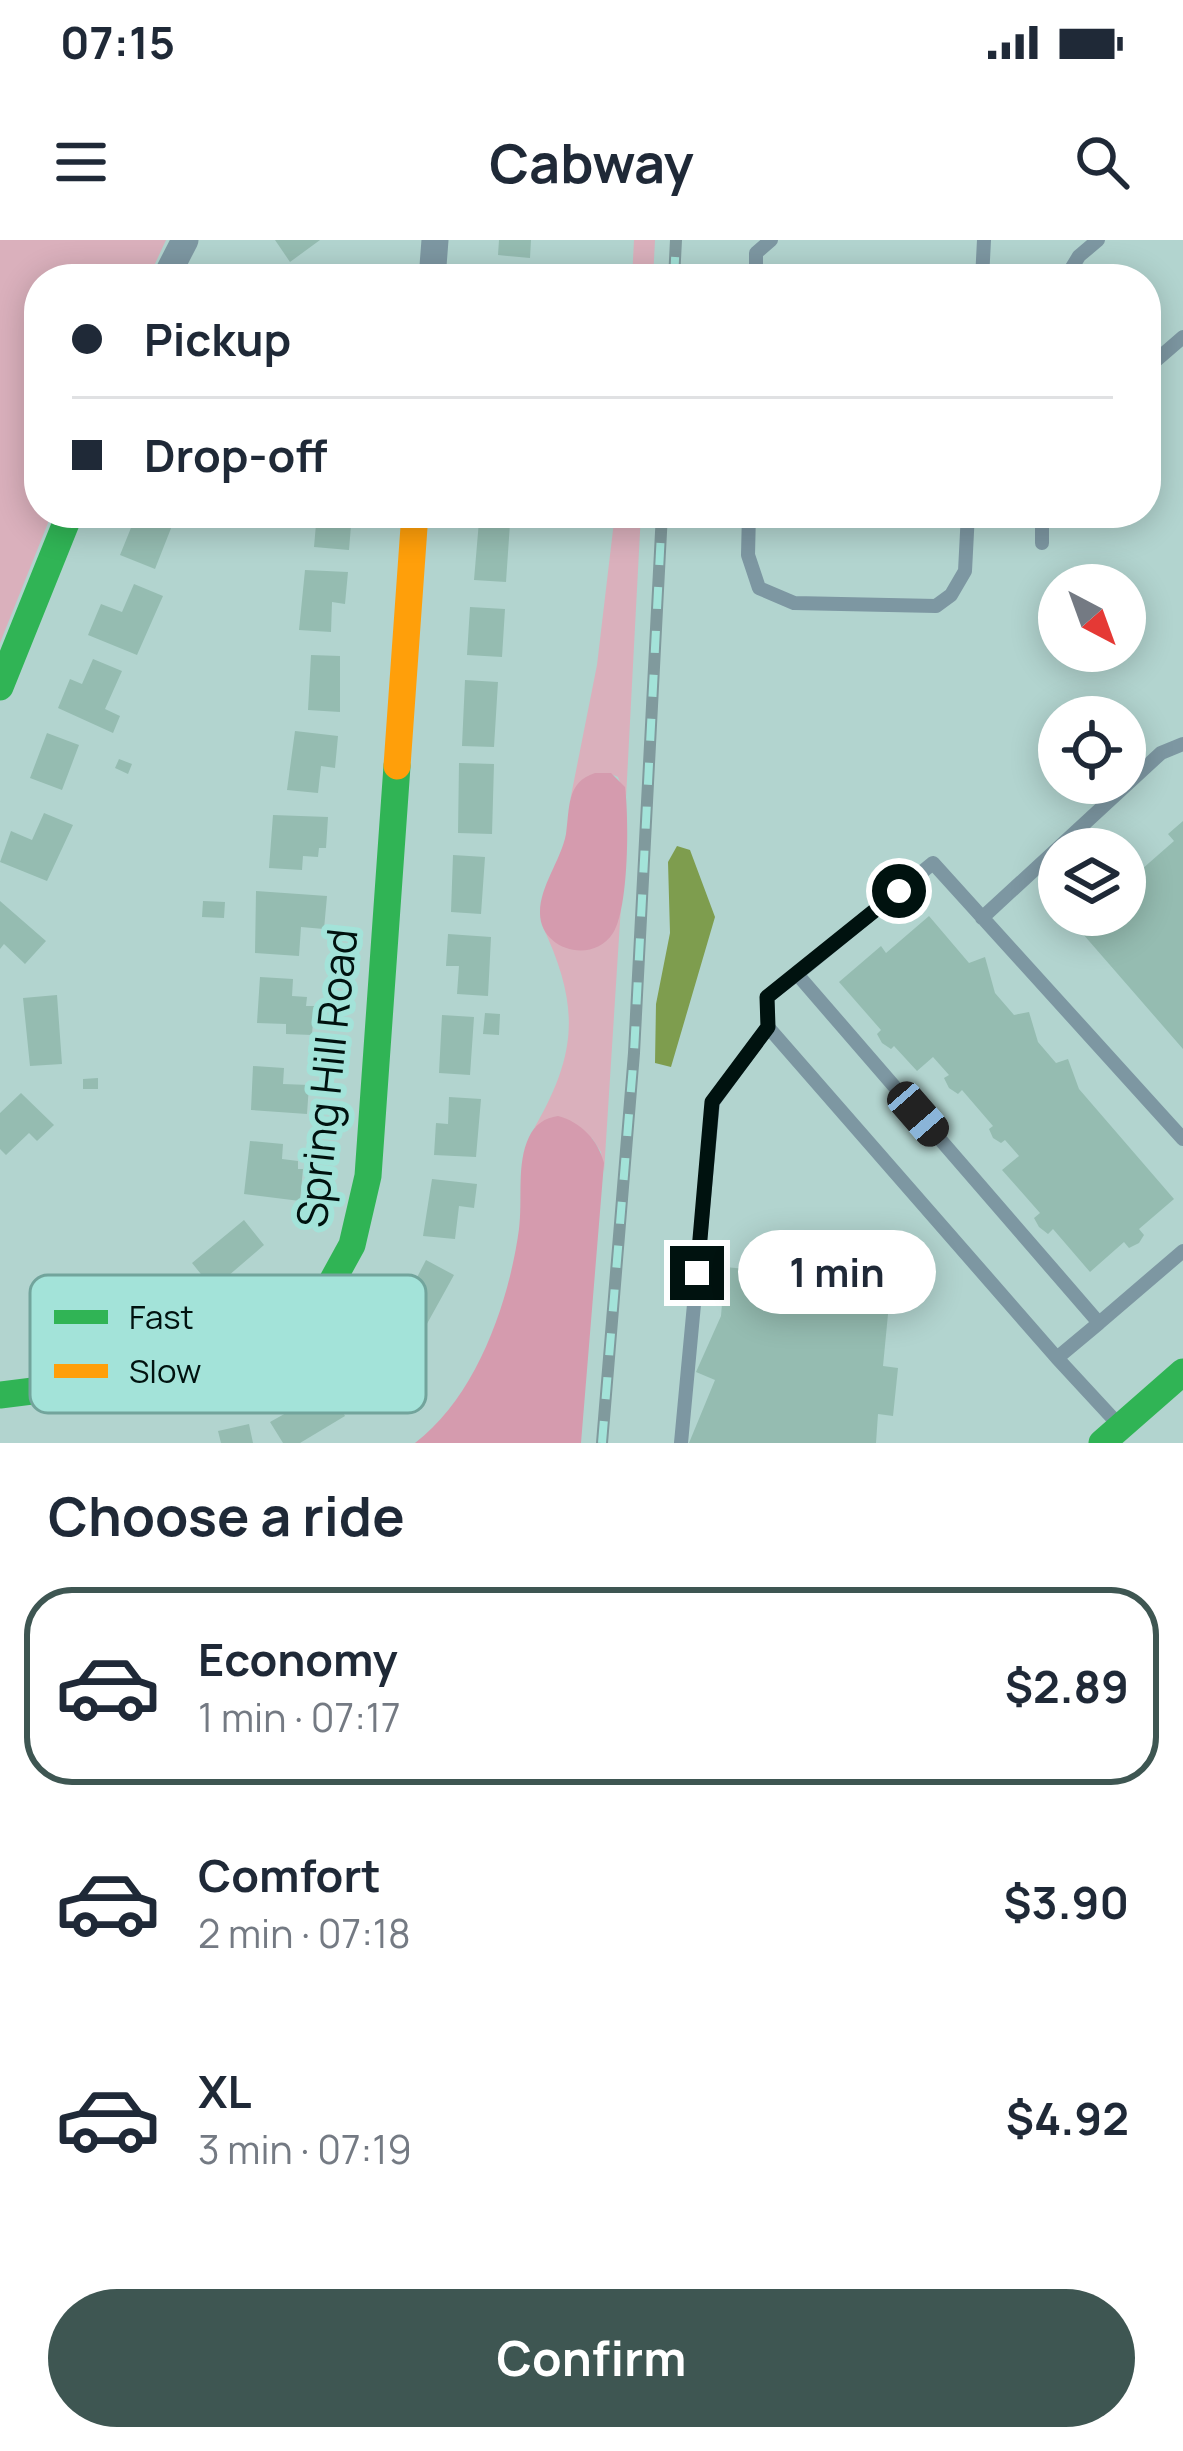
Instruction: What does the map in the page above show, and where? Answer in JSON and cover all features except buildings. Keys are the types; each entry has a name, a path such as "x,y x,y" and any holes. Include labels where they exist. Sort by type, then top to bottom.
{"street":[{"path":"0,687 64,528"},
{"name":"Spring Hill Road","path":"336,1275 352,1252 368,1176 414,528"},
{"path":"1111,1435 1183,1372"},
{"name":"Spring Hill Road","path":"0,1395 30,1391"}],"lane":[{"path":"756,264 756,253 771,240"},
{"path":"1074,264 1098,240"},
{"path":"749,528 748,555 759,588 794,603 866,607 936,606 951,595 965,571 967,528"},
{"path":"1042,528 1042,543"},
{"path":"982,918 1161,753 1183,744"},
{"path":"681,1443 712,1102 768,1027 767,997 933,863 1183,1138"},
{"path":"797,974 1099,1323"},
{"path":"768,1027 1057,1358 1111,1435"},
{"path":"1057,1358 1183,1251"}],"shaded area":[{"path":"0,240 166,240 155,264 24,264 24,528 46,528 0,643"},
{"path":"634,240 655,240 654,264 633,264"},
{"path":"613,528 640,528 626,798 618,777 603,774 583,782 570,801 597,665"},
{"path":"595,773 611,773 625,787 625,884 613,933 593,949 569,949 548,936 540,912 566,834 574,789"},
{"path":"677,846 690,850 715,917 671,1067 655,1063 656,1004 670,933 668,862"},
{"path":"621,906 604,1172 601,1152 592,1138 535,1127 529,1137 557,1082 569,1033 564,983 542,925 547,934 618,922"},
{"path":"558,1116 587,1133 604,1163 581,1443 415,1443 456,1401 486,1346 514,1258 525,1148 537,1125"}],"railway":[{"path":"675,264 676,240"},
{"path":"602,1443 634,1053 661,528"}],"traffic: fast":[{"path":"0,687 64,528"},
{"path":"336,1275 352,1245 368,1176 397,766"},
{"path":"1102,1443 1183,1372"},
{"path":"0,1395 30,1391"}],"traffic: slow":[{"path":"397,766 414,528"}],"route":[{"path":"697,1273 712,1102 768,1027 767,997 899,891"}]}
